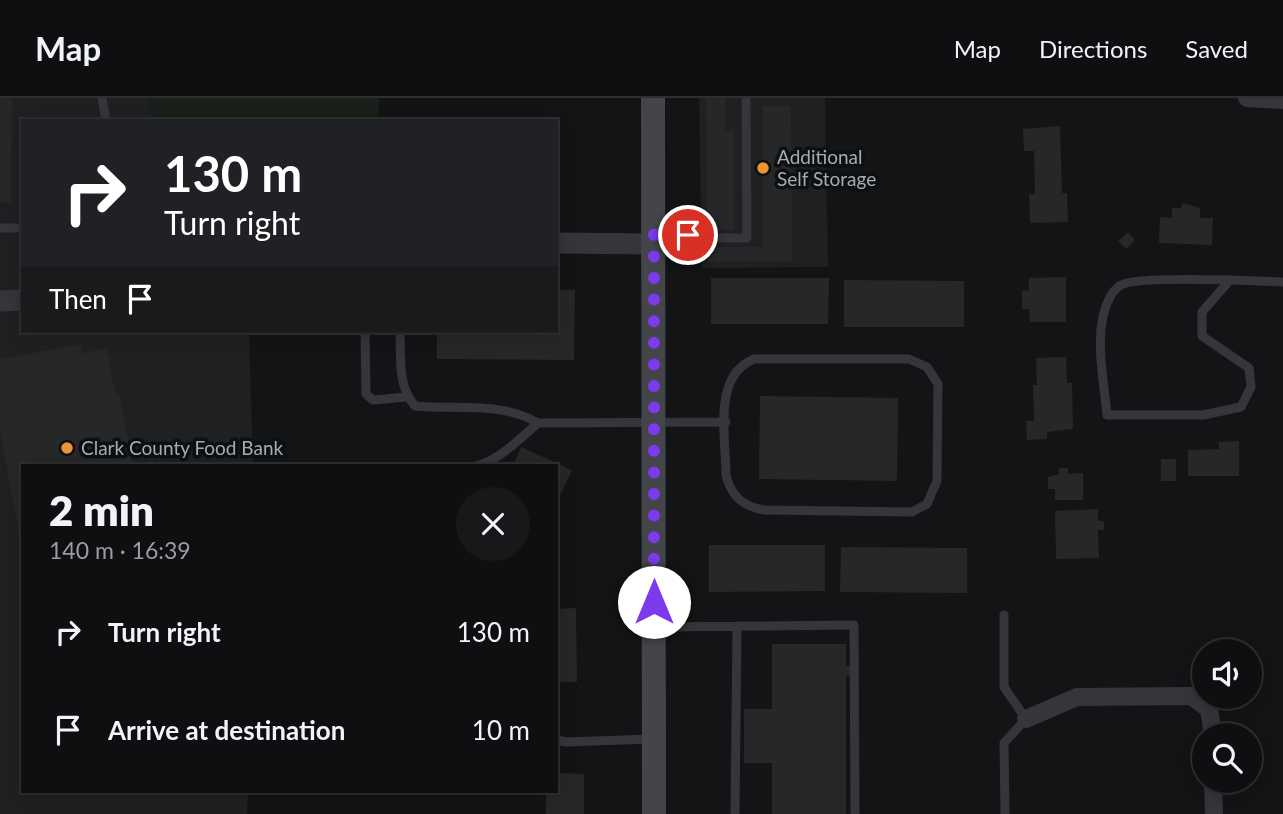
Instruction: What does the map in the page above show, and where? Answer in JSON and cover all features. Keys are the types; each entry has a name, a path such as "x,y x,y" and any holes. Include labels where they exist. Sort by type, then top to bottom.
{"main road":[{"path":"653,98 654,814"}],"street":[{"path":"1247,98 1283,100"},
{"path":"558,243 654,235"},
{"path":"0,301 21,300"},
{"path":"1026,719 1077,697 1192,696"},
{"path":"1213,793 1214,814"}],"lane":[{"path":"102,98 106,119"},
{"path":"654,235 747,238 746,98"},
{"path":"0,228 21,229"},
{"path":"1230,280 1202,312 1202,336 1248,368 1251,387 1241,407 1202,415 1107,415 1101,331 1112,294 1122,284 1230,280 1283,282"},
{"path":"365,333 366,394 373,400 407,397"},
{"path":"400,333 402,377 407,397 415,406 514,411 538,423 726,422"},
{"path":"754,359 909,359 927,367 937,384 936,489 927,504 912,512 753,509 743,504 729,486 726,422 730,378 736,369 754,359"},
{"path":"483,464 538,423"},
{"path":"1004,615 1004,687 1026,719 1004,743 1004,814"},
{"path":"654,627 854,625 855,814"},
{"path":"736,814 737,626"},
{"path":"558,740 654,739"}],"shaded area":[{"path":"0,98 148,98 153,119 21,119 21,333 249,333 253,464 21,464 21,793 248,793 247,814 0,814"},
{"path":"148,98 379,98 378,119 153,119"},
{"name":"Additional Self Storage","path":"699,98 825,98 828,267 702,268"}],"building":[{"path":"0,98 12,98 11,202 0,202"},
{"path":"706,98 725,98 725,131 734,131 734,230 707,230"},
{"path":"763,106 791,106 792,261 708,262 708,247 763,247"},
{"path":"1060,126 1062,193 1067,193 1068,222 1030,223 1029,194 1035,194 1034,151 1024,151 1023,129"},
{"path":"1183,203 1200,208 1200,218 1213,218 1212,245 1159,243 1160,217 1172,218 1172,208 1181,208"},
{"path":"1128,232 1135,240 1126,249 1118,241"},
{"path":"1066,277 1066,322 1030,322 1029,309 1022,309 1022,291 1029,290 1029,278"},
{"path":"711,278 829,278 828,324 711,324"},
{"path":"844,280 964,281 964,327 844,327"},
{"path":"558,290 575,290 574,360 437,359 437,333 558,333"},
{"name":"Clark County Food Bank","path":"81,344 82,353 107,348 115,394 119,393 133,464 21,464 19,534 0,430 0,359"},
{"path":"1066,357 1067,383 1072,383 1073,429 1047,432 1047,439 1027,440 1026,421 1034,421 1033,385 1037,385 1036,358"},
{"path":"760,396 898,398 897,481 759,479"},
{"path":"1239,441 1239,476 1188,476 1188,450 1219,449 1219,442"},
{"path":"521,447 572,470 558,500 558,464 514,464"},
{"path":"1161,459 1176,459 1176,481 1161,481"},
{"path":"1059,468 1068,468 1068,474 1083,473 1083,500 1055,500 1055,489 1048,489 1048,477 1059,474"},
{"path":"1098,509 1098,521 1104,521 1104,530 1098,530 1099,558 1056,559 1055,511"},
{"path":"709,545 825,545 825,591 709,592"},
{"path":"841,547 967,548 967,593 840,592"},
{"path":"576,608 577,682 558,682 558,609"},
{"path":"772,644 846,644 846,666 853,666 853,676 846,676 846,814 772,814 772,763 744,763 744,709 772,709"},
{"path":"558,773 584,774 584,814 546,814 546,793 558,793"}],"place":[{"name":"Additional Self Storage","path":"763,168"},
{"name":"Clark County Food Bank","path":"67,448"}],"route":[{"path":"654,602 654,226 688,235"}]}
